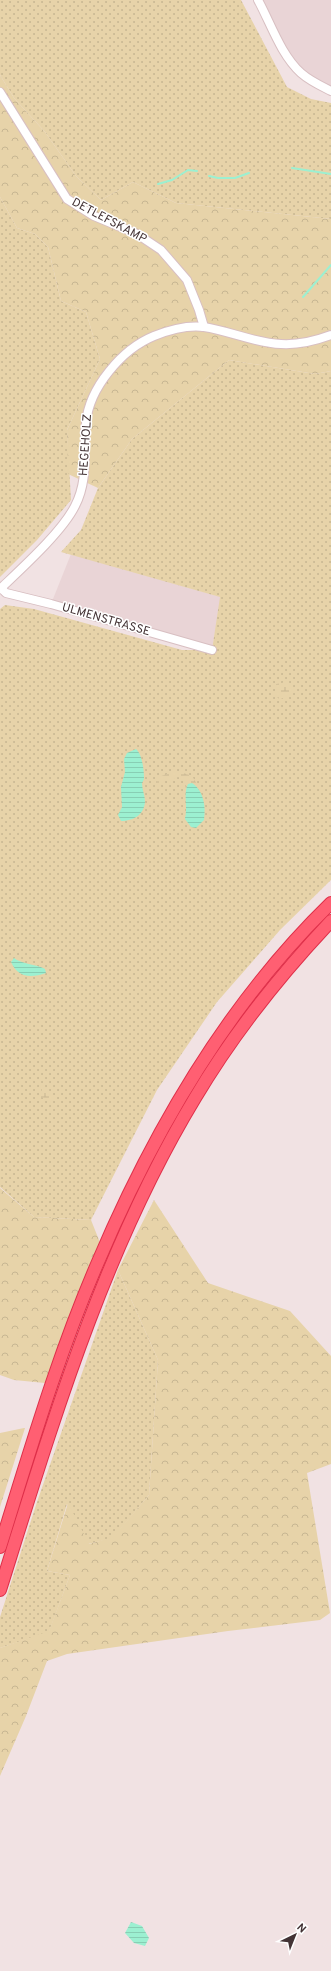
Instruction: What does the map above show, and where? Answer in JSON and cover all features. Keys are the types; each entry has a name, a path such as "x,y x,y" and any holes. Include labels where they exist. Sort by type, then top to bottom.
{"highway":[{"path":"0,1547 64,1348 98,1262 139,1173 162,1128 184,1091 232,1018 278,960 331,903"},
{"path":"0,1590 45,1444 76,1354 108,1270 138,1203 194,1098 242,1026 288,968 331,921"}],"street":[{"path":"258,0 283,49 300,72 311,81 331,91"},
{"name":"DETLEFSKAMP","path":"0,92 67,199 94,216 137,234 161,250 187,280 204,327"},
{"name":"HEGEHOLZ","path":"0,588 54,535 67,520 75,506 84,478 87,416 94,397 105,376 119,359 136,346 153,336 173,330 204,327 262,342 281,344 304,343 331,335"},
{"name":"ULMENSTRASSE","path":"0,588 6,593 51,604 212,650"}],"shaded area":[{"path":"254,0 331,0 331,96 310,85 300,77 282,53"},
{"path":"71,554 221,597 212,650 51,604"},
{"path":"136,749 140,754 143,766 144,780 142,783 142,788 145,800 144,807 140,814 134,818 121,821 118,815 122,807 121,787 125,772 124,759 127,753"},
{"path":"192,783 202,795 205,810 204,820 196,828 191,827 185,819 187,788 188,784"},
{"path":"14,958 21,962 45,969 46,973 35,976 21,974 11,962"},
{"path":"131,1922 142,1926 149,1938 145,1946 134,1943 125,1933"}],"green space":[{"path":"0,0 241,0 287,87 311,99 331,103 331,219 176,203 133,182 101,200 76,176 45,132 14,98 0,75"},
{"path":"0,75 14,98 45,132 76,176 101,200 133,182 176,203 331,219 331,371 315,374 229,360 132,439 98,488 68,474 67,430 100,359 86,312 61,301 48,247 35,234 17,228 0,197"},
{"path":"0,197 17,228 35,234 48,247 61,301 86,312 100,359 67,430 71,500 37,540 0,577"},
{"path":"229,360 315,374 331,371 331,880 280,930 217,1002 157,1090 91,1220 34,1217 0,1187 0,609 5,605 34,609 182,650 212,650 220,597 61,552 81,530 98,488 132,439"},
{"path":"287,682 293,688 289,694 279,699 276,696 276,684"},
{"path":"172,772 181,772 192,776 198,786 192,783 188,784 185,788 186,780 178,777 156,784 156,778"},
{"path":"42,1088 51,1093 53,1097 50,1100 41,1097"},
{"path":"0,1188 34,1217 91,1220 101,1245 45,1383 14,1380 0,1375"},
{"path":"154,1200 208,1283 290,1311 331,1356 331,1464 307,1473 330,1613 320,1620 228,1631 67,1654 47,1661 26,1716 0,1776 0,1648 49,1631 70,1575 47,1571 68,1503 89,1544 113,1537 149,1495 158,1360 118,1270"},
{"path":"118,1270 158,1360 149,1495 113,1538 88,1544 67,1504 47,1571 70,1575 49,1632 0,1648 0,1617 37,1502"},
{"path":"25,1428 0,1507 0,1433"}],"waterway":[{"path":"292,168 331,174"},
{"path":"158,184 172,180 188,170 197,171"},
{"path":"209,176 218,178 235,178 249,173"},
{"path":"303,297 331,265"}]}
